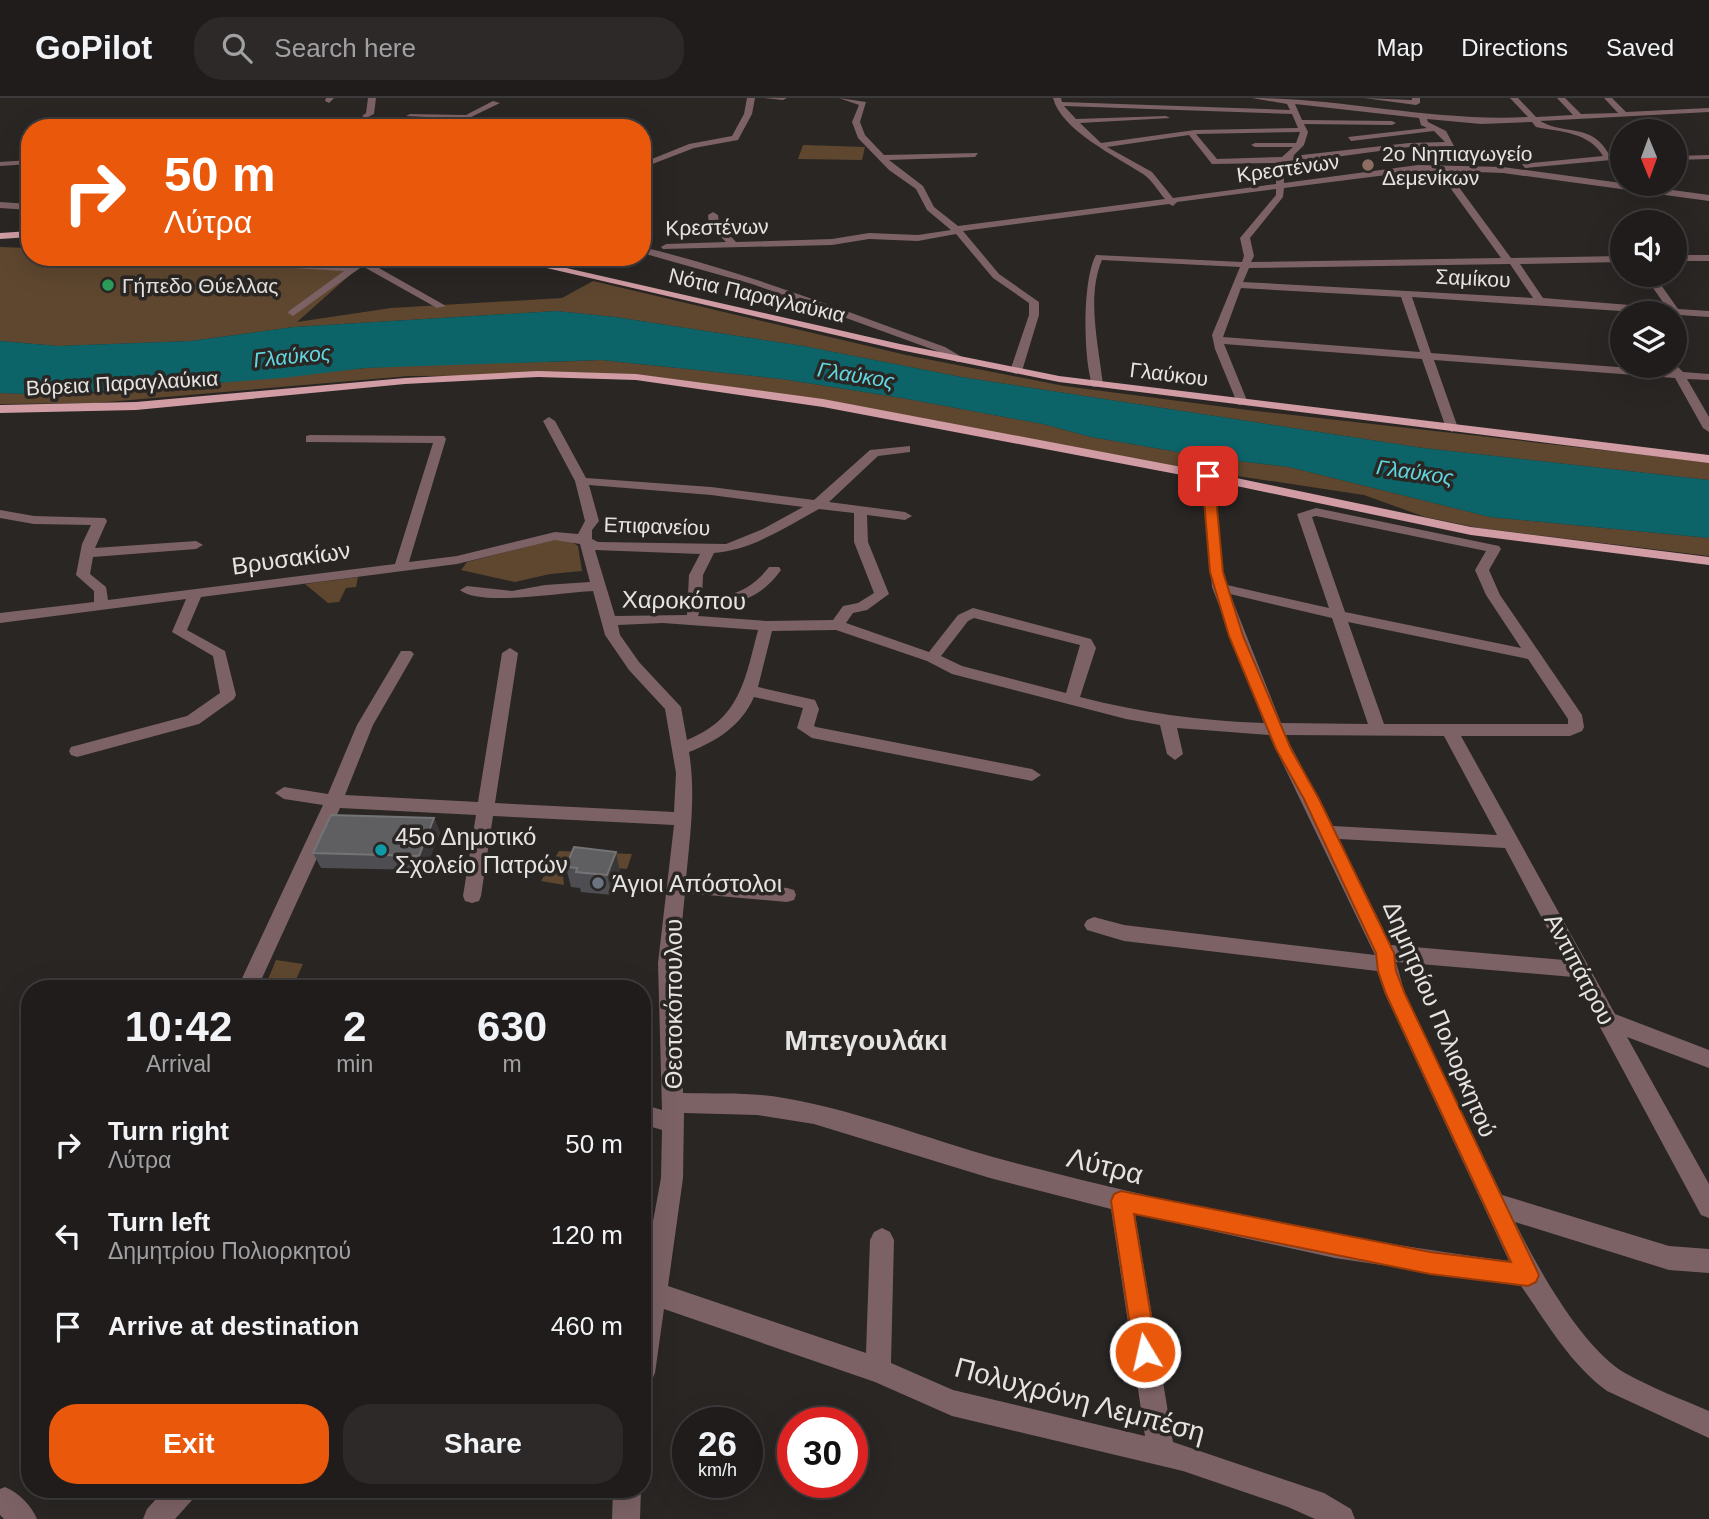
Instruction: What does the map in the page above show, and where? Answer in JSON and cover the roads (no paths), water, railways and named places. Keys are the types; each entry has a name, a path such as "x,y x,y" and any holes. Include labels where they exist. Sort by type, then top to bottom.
{"main road":[{"path":"0,236 21,235"},
{"name":"Νότια Παραγλαύκια","path":"544,266 961,360"},
{"name":"Γλαύκου","path":"961,360 1097,385 1709,459"},
{"name":"Βόρεια Παραγλαύκια","path":"0,409 136,406 405,381 538,374 636,377 732,388 823,403 1208,476 1486,534 1709,561"}],"street":[{"path":"366,116 370,114 372,98"},
{"path":"651,162 694,145 733,139 738,135 748,114 751,98"},
{"path":"768,98 783,98"},
{"path":"843,98 863,104 856,121 858,131 882,158 920,188 930,208 957,230 1000,280 1034,302 1034,315 1016,371"},
{"path":"1191,132 1215,162 1283,159 1362,149 1451,144 1443,133 1424,120 1288,99 1256,98"},
{"path":"1368,98 1416,100"},
{"path":"1514,98 1541,126 1563,128 1586,135 1600,144 1606,157"},
{"path":"1560,98 1578,116"},
{"path":"1608,98 1626,116"},
{"path":"1242,403 1217,335 1249,256 1245,238 1276,201 1282,187 1279,165 1299,145 1302,126 1288,99"},
{"path":"1058,101 1293,112"},
{"path":"1058,101 1073,121 1099,146 1149,174 1173,203"},
{"path":"410,116 467,117 496,103"},
{"path":"407,106 411,119"},
{"path":"1664,106 1673,113"},
{"path":"1073,121 1176,118 1173,108"},
{"path":"1349,108 1368,136"},
{"path":"1231,109 1228,122 1234,131 1283,159"},
{"path":"1099,146 1191,132 1358,122 1480,122 1709,110"},
{"path":"1362,149 1343,140 1434,128"},
{"path":"1255,145 1310,145"},
{"path":"1376,148 1386,155"},
{"path":"882,158 975,155"},
{"path":"1503,170 1610,157"},
{"path":"1687,158 1709,157"},
{"path":"1397,162 1408,169"},
{"path":"0,164 21,163"},
{"path":"1440,168 1540,301"},
{"name":"Κρεστένων","path":"651,244 671,247 832,242 873,236 924,238 957,230 1173,203 1408,169 1503,170 1709,198"},
{"path":"0,205 21,206"},
{"path":"713,215 714,225 734,245"},
{"name":"Γλαύκου","path":"651,252 719,268 852,314 941,349 961,360"},
{"path":"1097,385 1091,301 1095,264 1099,257 1244,265 1610,259"},
{"path":"1687,258 1709,258"},
{"path":"305,266 354,269"},
{"path":"293,313 359,266"},
{"path":"378,266 441,306"},
{"name":"Σαμίκου","path":"1235,285 1540,301 1610,308"},
{"path":"1405,293 1452,428"},
{"name":"Σαμίκου","path":"1687,312 1709,314"},
{"path":"1218,340 1428,357 1610,367"},
{"path":"1687,372 1709,377"},
{"path":"1681,378 1709,428"},
{"name":"Θεοτοκόπουλου","path":"549,421 582,481 592,521 585,530 586,543 607,621 625,654 673,707 681,749 683,819 668,963 673,1113 672,1178 651,1284"},
{"path":"310,439 440,439 401,566"},
{"name":"Επιφανείου","path":"586,543 598,546 709,550 732,547 757,537 819,503 871,454 881,450 906,449"},
{"name":"Δημητρίου Πολιορκητού","path":"1208,476 1220,587 1236,636 1275,729 1328,832 1385,958 1405,1015 1528,1275 1581,1350 1602,1372 1637,1392 1709,1425"},
{"path":"582,481 819,503 905,516"},
{"path":"836,625 848,609 862,607 882,594 859,537 857,521 862,510"},
{"path":"766,626 836,625 932,658 957,670 1167,722 1275,729 1378,730 1570,730 1576,727 1576,719 1493,596 1482,570 1494,549 1308,512 1304,514 1378,730"},
{"path":"0,514 34,520 98,519 100,521 89,544 83,575 101,590 101,606"},
{"name":"Βρυσακίων","path":"0,618 474,557 555,536 573,537 586,543"},
{"path":"88,553 196,545"},
{"path":"693,620 696,575 709,550"},
{"path":"694,601 739,600 761,586 774,569"},
{"path":"467,590 512,596 545,589 598,586"},
{"path":"1220,587 1338,615 1535,656"},
{"path":"77,751 193,720 228,695 220,654 179,632 195,595"},
{"path":"932,658 963,618 973,613 1023,628 1086,642 1088,648 1072,698"},
{"name":"Χαροκόπου","path":"607,621 644,618 766,626 748,690 731,723 681,749"},
{"path":"472,896 510,653"},
{"path":"251,980 335,801 365,725 406,654"},
{"path":"748,690 809,704 811,709 805,728 812,732 1032,775"},
{"path":"1167,722 1175,754"},
{"name":"Αντιπάτρου","path":"1450,730 1709,1207"},
{"path":"284,793 335,801 683,819"},
{"path":"1328,832 1511,842"},
{"path":"675,885 787,895"},
{"path":"1094,925 1124,933 1385,958 1580,970"},
{"path":"1608,1020 1709,1059"},
{"name":"Λύτρα","path":"651,1114 750,1104 803,1112 965,1161 1121,1201 1430,1263 1528,1275"},
{"path":"1121,1201 1161,1453"},
{"path":"1494,1205 1669,1258 1709,1261"},
{"path":"878,1370 882,1240"},
{"name":"Πολυχρόνη Λεμπέση","path":"651,1295 878,1370 953,1403 1161,1453 1288,1493 1314,1503 1341,1519"},
{"path":"158,1519 176,1498"},
{"path":"626,1519 627,1498"}],"water":[{"name":"Γλαύκος","path":"556,311 615,317 803,346 961,377 1423,448 1709,480 1709,538 1490,517 1289,467 1213,458 1091,437 1043,424 902,398 782,379 601,360 365,368 282,378 54,395 0,393 0,341 58,346 191,341 294,327"}],"place":[{"name":"2ο Νηπιαγωγείο Δεμενίκων","path":"1368,165"},
{"name":"Γήπεδο Θύελλας","path":"108,285"},
{"name":"45ο Δημοτικό Σχολείο Πατρών","path":"381,850"},
{"name":"Άγιοι Απόστολοι","path":"598,883"}],"district":[{"name":"Μπεγουλάκι","path":"866,1040"}]}
